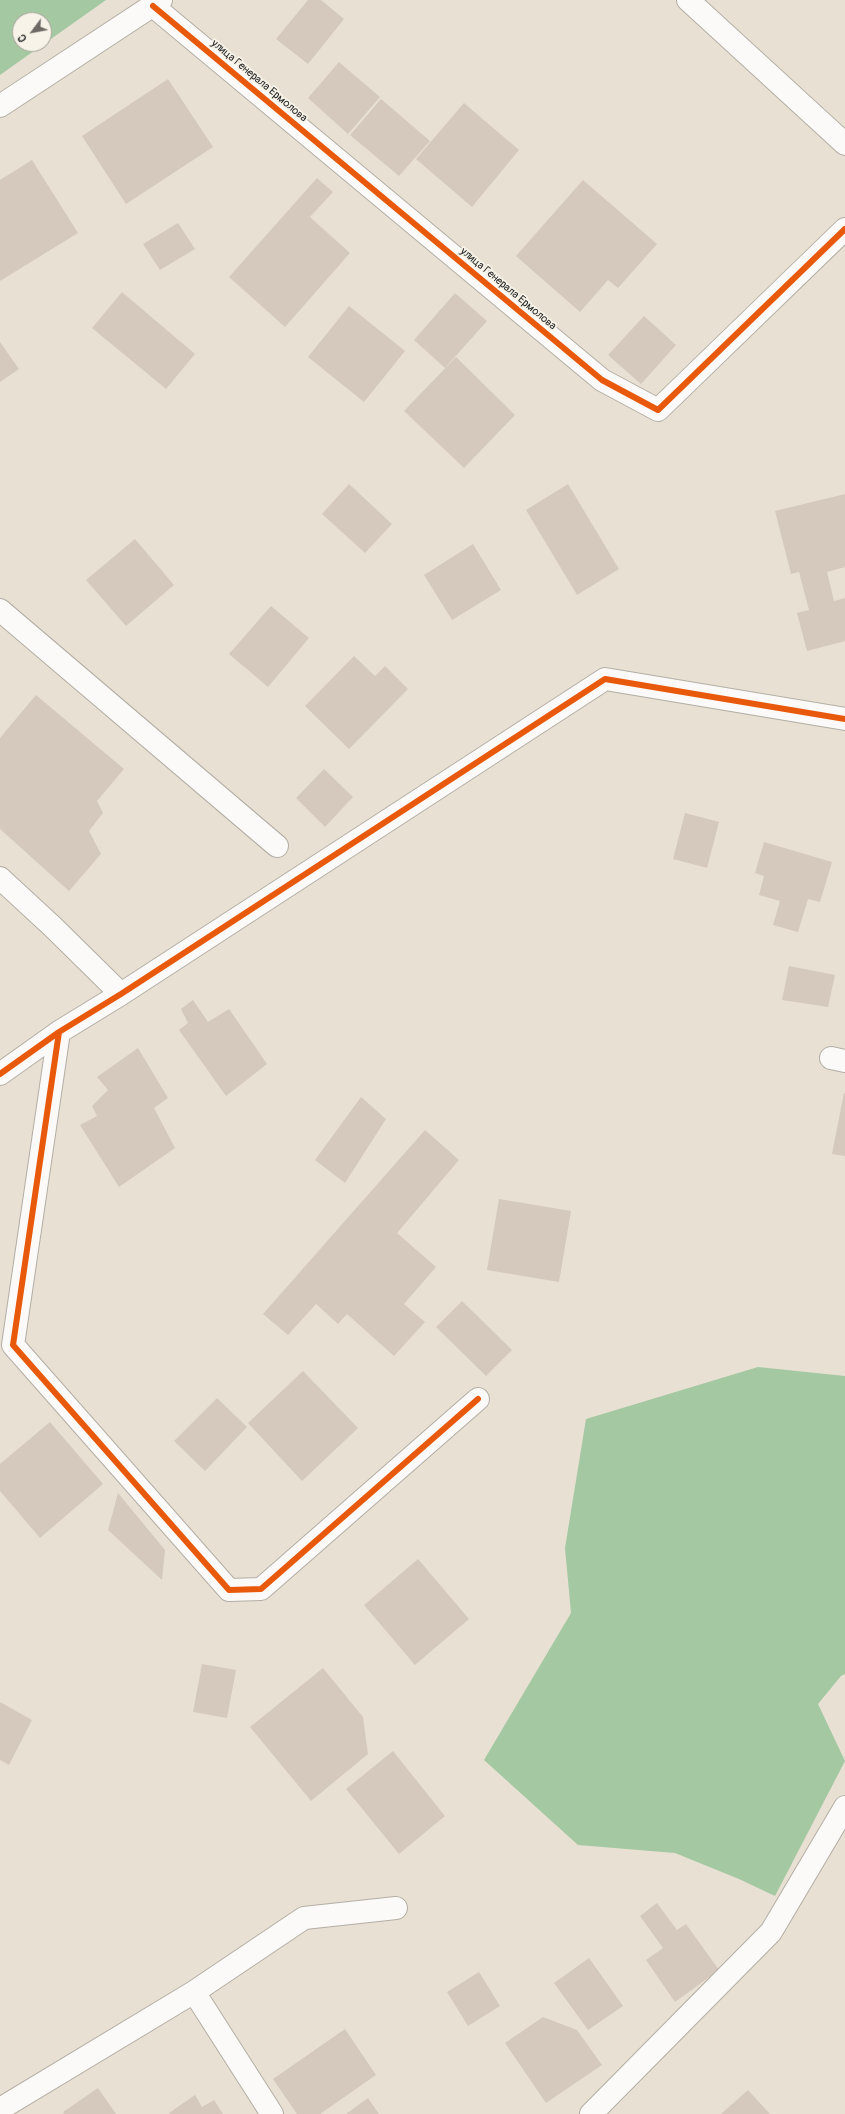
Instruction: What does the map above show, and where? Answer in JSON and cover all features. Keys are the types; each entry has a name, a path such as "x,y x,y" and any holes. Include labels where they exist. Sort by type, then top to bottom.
{"street":[{"path":"688,0 845,144"},
{"path":"0,106 157,3"},
{"name":"улица Генерала Ермолова","path":"157,3 602,380 658,410 845,229"},
{"path":"0,610 277,846"},
{"path":"0,1074 59,1032 121,994 605,679 845,719"},
{"path":"0,878 54,927 121,994"},
{"path":"59,1032 6,1351 229,1590 261,1589 478,1399"},
{"path":"590,2114 772,1932 845,1807"},
{"path":"0,2109 194,1992 304,1918 396,1908"},
{"path":"194,1992 272,2114"}],"green space":[{"path":"0,0 106,0 52,38 52,12 12,12 12,52 33,52 0,75"},
{"path":"758,1367 845,1376 845,1674 841,1676 818,1704 845,1761 775,1896 739,1879 675,1853 578,1845 484,1760 571,1613 565,1548 586,1419"}],"building":[{"path":"308,0 321,0 344,19 308,64 276,39"},
{"path":"339,62 380,97 348,134 308,98"},
{"path":"168,79 213,147 126,204 82,136"},
{"path":"381,99 430,141 399,176 350,135"},
{"path":"464,103 519,150 472,207 416,159"},
{"path":"32,160 78,233 0,281 0,180"},
{"path":"317,178 333,192 310,217 350,253 285,327 229,277"},
{"path":"583,180 657,244 618,288 608,280 580,312 516,256"},
{"path":"178,223 195,249 160,270 143,244"},
{"path":"122,292 195,354 166,389 92,328"},
{"path":"455,293 487,321 445,368 414,340"},
{"path":"349,306 405,351 364,402 308,357"},
{"path":"644,316 676,345 641,384 608,355"},
{"path":"0,342 19,369 0,382"},
{"path":"456,357 515,415 464,468 404,411"},
{"path":"349,484 392,524 365,553 322,514"},
{"path":"568,484 619,569 577,595 526,510"},
{"path":"845,494 845,567 827,572 834,601 845,598 845,641 807,651 797,613 809,610 799,572 791,574 775,511"},
{"path":"135,539 174,585 126,626 86,580"},
{"path":"473,544 501,590 452,620 424,575"},
{"path":"271,606 309,638 268,687 229,654"},
{"path":"354,656 375,676 385,666 408,689 349,749 305,706"},
{"path":"36,695 124,769 97,801 103,813 89,831 101,854 69,891 0,829 0,738"},
{"path":"324,769 353,797 325,827 296,798"},
{"path":"685,813 719,822 707,868 673,859"},
{"path":"764,842 832,862 820,902 808,899 798,932 773,925 780,901 759,895 764,876 755,873"},
{"path":"789,966 835,975 828,1007 782,1000"},
{"path":"193,1000 208,1022 229,1009 267,1064 226,1096 179,1030 188,1023 181,1009"},
{"path":"138,1048 168,1098 154,1108 175,1148 119,1187 80,1125 97,1116 92,1106 108,1090 97,1077"},
{"path":"845,1093 845,1156 832,1154"},
{"path":"361,1097 386,1119 345,1183 315,1160"},
{"path":"425,1130 459,1160 397,1233 436,1267 404,1304 425,1322 394,1356 347,1314 338,1324 316,1304 288,1335 263,1314"},
{"path":"499,1199 571,1211 559,1282 487,1270"},
{"path":"462,1301 512,1350 486,1376 436,1327"},
{"path":"303,1371 358,1428 302,1481 248,1423"},
{"path":"217,1398 247,1427 205,1471 174,1441"},
{"path":"50,1422 103,1484 40,1538 0,1491 0,1464"},
{"path":"118,1493 165,1550 162,1580 108,1530"},
{"path":"418,1559 469,1619 415,1665 364,1605"},
{"path":"202,1664 236,1670 227,1718 193,1712"},
{"path":"323,1668 363,1717 368,1754 311,1801 250,1727"},
{"path":"0,1702 32,1720 9,1765 0,1760"},
{"path":"393,1751 445,1816 399,1854 346,1789"},
{"path":"657,1903 677,1930 686,1924 719,1970 675,2002 646,1960 663,1948 640,1916"},
{"path":"589,1958 623,2006 588,2030 554,1983"},
{"path":"479,1972 500,2006 468,2026 447,1992"},
{"path":"543,2017 577,2030 602,2065 546,2103 505,2043"},
{"path":"345,2029 376,2075 320,2114 297,2114 273,2079"},
{"path":"98,2088 116,2114 64,2114 63,2112"},
{"path":"748,2090 770,2114 721,2114"},
{"path":"195,2095 202,2107 214,2100 223,2114 169,2113"},
{"path":"368,2098 379,2114 346,2114"}],"cycle path":[{"path":"153,6 602,380 658,410 845,229"},
{"path":"0,1074 59,1032 121,994 605,679 845,719"},
{"path":"59,1032 13,1345 229,1590 261,1589 478,1399"}]}
